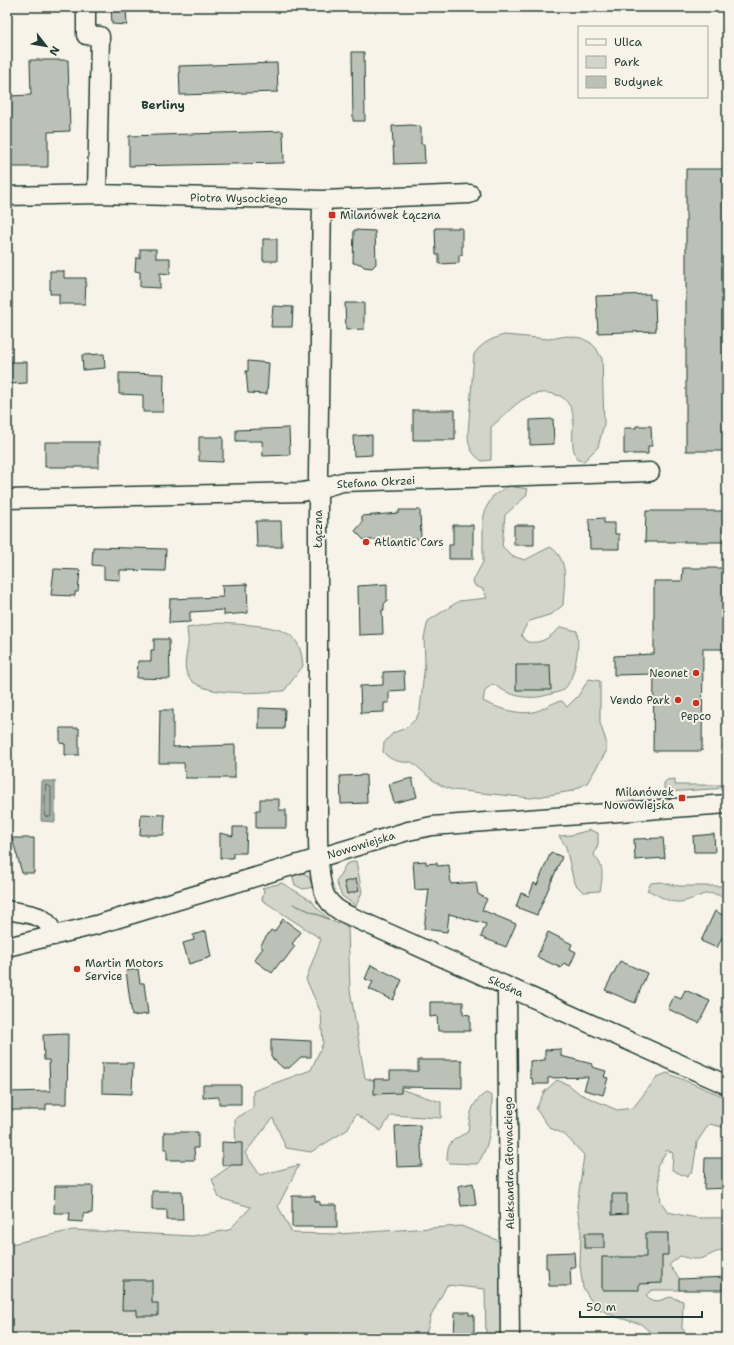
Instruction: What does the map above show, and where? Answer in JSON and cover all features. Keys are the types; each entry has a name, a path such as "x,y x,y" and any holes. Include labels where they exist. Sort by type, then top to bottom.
{"street":[{"path":"86,7 86,35 100,36 97,194"},
{"name":"Piotra Wysockiego","path":"7,196 97,194 322,200 470,194"},
{"name":"Łączna","path":"319,858 318,489 322,200"},
{"name":"Stefana Okrzei","path":"7,499 302,492 342,482 650,472"},
{"name":"Nowowiejska","path":"7,947 54,936 408,831 432,826 727,804"},
{"name":"Skośna","path":"319,858 324,891 326,897 335,908 727,1085"},
{"path":"7,910 43,918 50,925 54,936"},
{"name":"Aleksandra Głowackiego","path":"510,988 507,999 510,1338"}],"green space":[{"path":"504,335 549,339 567,336 581,338 591,343 596,348 602,359 604,424 598,447 584,461 578,460 575,455 572,438 573,414 567,402 560,396 549,393 539,393 522,400 491,427 491,460 482,461 473,452 470,446 468,433 474,354 487,342"},
{"path":"508,486 528,489 526,496 505,515 502,546 512,556 525,560 550,547 561,558 565,581 563,605 552,614 530,621 521,635 527,642 538,642 546,639 561,627 577,631 578,645 576,662 571,679 562,691 543,696 528,697 514,695 493,684 485,690 483,701 494,706 521,713 537,711 562,701 567,707 578,696 589,679 600,681 600,723 606,741 606,752 587,783 572,791 531,798 453,790 436,782 412,762 396,761 389,758 383,752 384,743 393,733 406,728 416,719 420,710 425,662 424,638 428,621 459,601 487,598 483,589 475,586 473,581 483,562 483,520 486,508 493,496"},
{"path":"218,623 260,626 281,630 289,634 299,646 303,666 284,691 246,693 216,691 193,682 187,674 185,663 188,642 187,628"},
{"path":"727,726 727,788 666,792 664,783 667,780 675,779 675,785 724,785 724,729"},
{"path":"590,830 598,833 598,844 594,855 600,863 602,881 600,891 583,892 574,883 566,847 559,836 571,835"},
{"path":"356,861 362,892 356,906 342,896 336,882 346,864"},
{"path":"303,873 308,876 314,887 303,889 295,885 292,874"},
{"path":"660,882 679,886 724,886 727,887 727,901 720,896 707,894 683,902 676,902 665,899 647,890 651,883"},
{"path":"282,883 312,901 329,919 293,904 348,928 350,990 365,1078 441,1102 441,1118 391,1115 381,1131 356,1114 347,1130 311,1152 286,1148 273,1118 245,1153 260,1175 299,1165 278,1206 292,1233 338,1234 461,1226 507,1244 502,1338 486,1338 485,1289 447,1285 431,1316 425,1338 384,1334 378,1338 7,1338 7,1245 73,1230 193,1236 229,1230 251,1207 219,1198 212,1179 236,1162 235,1119 253,1108 253,1091 311,1070 323,1043 321,1013 306,979 321,939 262,900 264,890 262,888"},
{"path":"667,1073 727,1098 727,1128 709,1124 697,1142 693,1170 687,1177 672,1170 673,1153 667,1150 657,1167 661,1202 668,1212 702,1218 727,1219 727,1249 700,1259 680,1256 669,1265 683,1283 680,1290 652,1290 646,1295 651,1300 658,1301 670,1297 683,1301 682,1328 690,1338 657,1338 641,1324 616,1317 595,1307 583,1288 580,1265 581,1233 577,1206 584,1155 564,1134 550,1128 536,1109 544,1092 557,1080 569,1085 580,1094 617,1110 633,1108 657,1077"},
{"path":"486,1093 492,1096 492,1113 488,1141 482,1157 477,1164 450,1163 447,1160 447,1154 450,1145 455,1139 468,1132 474,1105 477,1100"}],"water":[{"path":"42,781 55,781 55,822 41,821"}],"building":[{"path":"111,7 126,7 127,25 112,24"},
{"path":"352,52 364,52 365,121 353,121"},
{"path":"30,60 68,60 70,131 48,132 48,167 11,167 9,96 31,95"},
{"path":"277,63 278,92 180,95 179,66"},
{"path":"411,125 421,127 421,144 424,144 425,163 394,164 392,126"},
{"path":"283,131 284,163 129,166 129,136"},
{"path":"686,169 727,169 727,451 686,451"},
{"path":"435,228 462,228 462,255 459,255 459,263 439,264 439,255 436,255"},
{"path":"354,230 375,231 376,264 372,268 353,263"},
{"path":"263,239 277,239 277,261 263,261"},
{"path":"140,249 156,249 156,258 170,258 170,274 160,273 160,288 140,287 140,272 135,271 136,258 140,258"},
{"path":"50,271 64,271 64,278 86,278 85,304 59,304 59,294 50,294"},
{"path":"650,294 650,299 655,299 656,331 598,333 596,296"},
{"path":"345,303 364,303 364,329 346,330"},
{"path":"273,306 293,307 292,327 271,327"},
{"path":"104,354 105,368 83,370 82,355"},
{"path":"248,361 269,363 267,394 248,393 246,371 248,371"},
{"path":"7,362 27,362 27,383 7,384"},
{"path":"119,373 164,374 163,412 143,412 143,395 119,394"},
{"path":"413,410 455,410 455,440 413,440"},
{"path":"553,419 554,444 530,445 530,420"},
{"path":"636,426 651,426 652,446 648,446 648,454 624,454 624,428 636,428"},
{"path":"289,428 290,455 263,456 262,441 236,441 236,430"},
{"path":"372,435 372,455 354,456 353,436"},
{"path":"199,437 223,437 223,462 199,461"},
{"path":"45,442 99,442 99,467 45,467"},
{"path":"399,510 420,510 421,539 364,540 355,531 362,523 362,516 399,513"},
{"path":"646,511 727,511 727,542 645,542"},
{"path":"604,518 604,523 615,523 615,534 619,534 619,549 590,549 589,519"},
{"path":"256,521 281,521 282,547 257,547"},
{"path":"453,525 473,525 473,559 449,559 449,545 453,545"},
{"path":"514,525 534,525 534,545 514,545"},
{"path":"93,547 166,549 165,571 120,570 120,580 104,579 104,566 92,565"},
{"name":"Vendo Park","path":"683,568 727,568 727,649 703,649 702,751 653,751 654,674 614,675 614,656 654,654 654,581 682,581"},
{"path":"54,569 80,570 78,592 75,592 75,596 51,595"},
{"path":"247,584 248,613 224,615 224,610 190,612 190,622 169,623 170,599 223,597 222,585"},
{"path":"387,584 387,601 384,604 384,610 382,610 383,634 359,635 358,586"},
{"path":"154,639 169,639 170,679 137,678 138,661 151,661 151,650 154,650"},
{"path":"516,665 550,665 551,690 516,690"},
{"path":"404,671 405,690 389,691 389,703 384,703 384,712 361,713 360,686 383,685 383,672"},
{"path":"259,708 285,709 284,729 259,729"},
{"path":"160,710 173,710 173,747 235,745 235,778 185,778 184,763 159,763"},
{"path":"60,728 79,728 79,755 65,755 65,744 60,743"},
{"path":"366,775 367,803 341,804 340,776"},
{"path":"412,778 417,797 394,803 389,784"},
{"path":"260,799 279,799 279,810 286,810 286,828 256,828 256,810 260,810"},
{"path":"141,814 165,815 164,835 140,835"},
{"path":"233,827 247,827 246,853 233,853 233,858 220,858 220,833 233,836"},
{"path":"714,834 715,852 694,852 693,836"},
{"path":"12,838 34,838 34,873 22,873"},
{"path":"663,838 665,858 635,860 634,839"},
{"path":"551,852 562,857 537,915 516,907 521,893 529,896 534,883 537,885"},
{"path":"426,861 426,864 437,863 437,866 449,865 451,884 476,882 478,894 487,899 482,910 516,924 506,947 481,937 486,924 449,914 447,932 424,929 429,889 415,890 413,862"},
{"path":"356,879 359,891 347,894 344,882"},
{"path":"715,911 727,917 727,927 717,948 701,941"},
{"path":"283,919 301,932 292,944 295,946 283,962 281,961 272,973 254,960 263,948 260,946 271,930 274,932"},
{"path":"206,931 211,957 189,964 183,943 194,940 193,935"},
{"path":"548,932 572,944 570,949 576,952 570,966 564,963 561,968 537,957"},
{"path":"620,961 647,973 635,1003 605,990"},
{"path":"371,965 402,980 393,1000 369,989 373,982 365,979"},
{"path":"138,969 140,983 144,983 148,1014 132,1016 126,971"},
{"path":"685,990 710,1001 699,1023 668,1009 674,996 681,999"},
{"path":"430,1002 463,1002 463,1014 470,1015 470,1031 438,1031 437,1016 430,1017"},
{"path":"68,1034 67,1104 46,1104 46,1110 7,1110 7,1092 50,1091 49,1060 44,1060 43,1035"},
{"path":"271,1039 311,1041 311,1057 301,1057 289,1068 283,1068 271,1057"},
{"path":"561,1049 561,1056 592,1064 592,1067 606,1071 604,1077 608,1078 603,1095 584,1090 588,1077 548,1078 548,1084 533,1084 532,1078 530,1078 530,1061 545,1060 545,1050"},
{"path":"418,1060 462,1060 462,1088 401,1087 401,1093 374,1094 374,1079 390,1079 390,1071 418,1071"},
{"path":"102,1063 133,1063 132,1094 102,1093"},
{"path":"203,1085 241,1085 241,1104 219,1104 219,1097 203,1098"},
{"path":"420,1125 422,1166 397,1167 395,1126"},
{"path":"164,1132 198,1132 198,1148 194,1148 195,1160 167,1160 167,1149 164,1149"},
{"path":"222,1142 242,1143 242,1165 222,1165"},
{"path":"705,1158 727,1158 727,1188 704,1189"},
{"path":"473,1183 476,1205 461,1206 458,1186"},
{"path":"55,1186 93,1186 92,1213 83,1214 83,1222 69,1221 70,1213 54,1213"},
{"path":"152,1191 182,1191 183,1220 167,1220 167,1210 152,1210"},
{"path":"612,1194 627,1194 627,1214 612,1215"},
{"path":"292,1196 315,1196 315,1201 320,1202 320,1205 337,1205 337,1227 292,1227"},
{"path":"585,1233 604,1233 604,1248 585,1248"},
{"path":"646,1233 668,1233 668,1255 662,1255 662,1283 639,1284 639,1290 602,1290 602,1257 646,1257"},
{"path":"574,1252 575,1267 570,1267 571,1286 549,1286 548,1268 546,1268 546,1253"},
{"path":"727,1277 727,1290 679,1290 679,1279"},
{"path":"123,1280 152,1280 152,1303 158,1303 158,1316 137,1316 137,1310 122,1310"},
{"path":"455,1312 469,1312 469,1315 474,1315 474,1338 454,1338"}],"place":[{"name":"Milanówek Łączna","path":"332,215"},
{"name":"Atlantic Cars","path":"366,542"},
{"name":"Neonet","path":"696,673"},
{"name":"Vendo Park","path":"678,700"},
{"name":"Pepco","path":"696,703"},
{"name":"Milanówek Nowowiejska","path":"682,798"},
{"name":"Martin Motors Service","path":"77,969"}],"district":[{"name":"Berliny","path":"163,105"}]}
